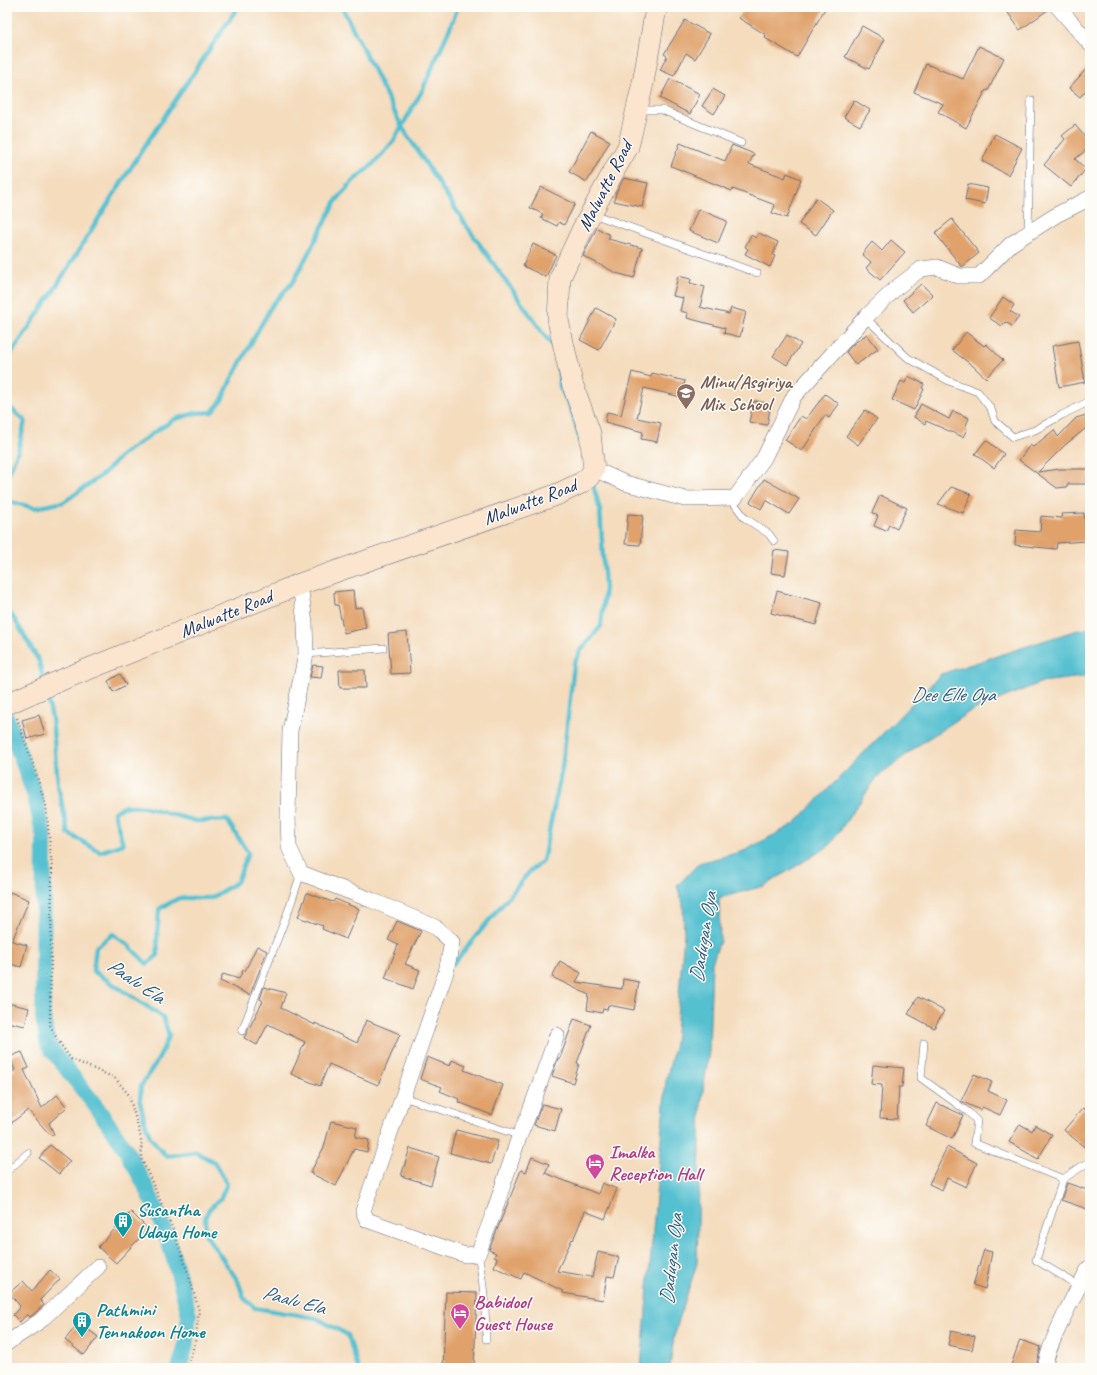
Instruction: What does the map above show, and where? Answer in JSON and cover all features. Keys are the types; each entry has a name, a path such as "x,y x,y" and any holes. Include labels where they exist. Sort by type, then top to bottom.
{"street":[{"name":"Malwatte Road","path":"9,702 300,584 556,495 581,483 589,477 594,469 590,433 572,383 558,320 560,278 591,213 628,147 643,83 657,7"},
{"path":"1058,7 1090,44"},
{"path":"594,469 625,483 685,499 735,498 764,458 794,396 864,319 896,288 921,269 937,267 959,276 979,276 1011,244 1058,214 1090,198"},
{"path":"300,584 305,623 306,654 290,731 288,816 289,847 301,873 371,900 435,928 452,942 446,972 363,1211 367,1220 464,1254 478,1254 556,1035"},
{"path":"7,1342 40,1321 98,1267"},
{"path":"1046,1368 1044,1364 1054,1339 1079,1286 1090,1268"}],"lane":[{"path":"1028,234 1031,100"},
{"path":"637,110 662,110 741,144"},
{"path":"591,213 757,274"},
{"path":"864,319 872,324 908,358 950,381 978,392 991,410 995,421 1013,437 1035,430 1090,401"},
{"path":"730,498 745,518 769,534 774,541"},
{"path":"306,654 383,648"},
{"path":"242,1031 289,909 301,873"},
{"path":"924,1043 921,1078 968,1112 977,1121 974,1143 1063,1179"},
{"path":"403,1097 512,1133 519,1137"},
{"path":"7,1171 28,1153"},
{"path":"1079,1286 1036,1260 1063,1179 1090,1161"},
{"path":"478,1254 484,1283 486,1339"}],"path":[{"path":"9,702 34,767 46,806 52,867 50,1026 56,1039 71,1058 114,1078 129,1095 141,1138 142,1160 175,1234 199,1311 195,1342 187,1368"}],"water":[{"name":"Dee Elle Oya","path":"1090,628 1090,676 1042,682 969,712 923,742 878,776 829,846 764,886 719,898 720,941 712,963 709,1051 701,1105 697,1263 674,1336 670,1368 641,1368 666,1081 675,1044 684,933 683,903 677,886 699,863 744,851 794,824 941,674 1074,631"}],"building":[{"path":"746,7 826,7 797,57 765,38 766,35 739,18"},
{"path":"1004,7 1049,7 1049,9 1020,30"},
{"path":"685,20 710,34 695,59 686,53 674,76 660,70 667,56 664,54"},
{"path":"862,26 885,39 869,69 845,57"},
{"path":"979,46 1004,58 988,91 986,90 966,128 938,112 943,104 914,92 926,64 963,79"},
{"path":"1090,65 1090,86 1080,97 1069,88"},
{"path":"670,79 700,94 690,114 660,98"},
{"path":"713,89 725,96 714,114 702,106"},
{"path":"854,100 870,110 860,126 844,117"},
{"path":"1075,125 1090,143 1090,147 1075,159 1086,169 1071,187 1044,165 1065,139 1062,136"},
{"path":"591,131 610,141 587,182 569,172"},
{"path":"995,134 1022,148 1008,175 982,161"},
{"path":"680,143 725,161 732,145 754,154 749,164 785,178 787,173 801,179 787,218 772,213 775,205 733,189 732,191 671,166"},
{"path":"624,178 648,183 642,207 614,201 616,193"},
{"path":"968,184 988,188 985,204 965,200"},
{"path":"541,187 575,204 564,225 559,222 557,226 541,218 543,214 530,208"},
{"path":"816,198 833,210 816,235 799,224"},
{"path":"698,209 727,221 718,243 689,231"},
{"path":"952,219 979,253 962,267 935,233"},
{"path":"597,228 610,235 608,239 642,248 634,278 616,273 583,256"},
{"path":"759,233 778,242 773,255 775,256 770,267 745,254 748,249 745,247 751,235 756,238"},
{"path":"891,240 905,252 880,280 866,268 871,262 862,254 872,242 882,251"},
{"path":"533,244 556,255 546,277 523,266"},
{"path":"678,276 691,279 690,283 705,287 700,307 729,314 731,308 746,312 740,337 724,333 725,328 687,318 688,313 680,311 683,298 673,296"},
{"path":"921,284 933,295 913,312 903,300"},
{"path":"1003,297 1014,305 1010,311 1019,317 1012,326 1005,322 1002,326 989,318"},
{"path":"596,308 616,319 599,350 580,340"},
{"path":"966,332 984,346 986,344 1003,360 986,378 952,350"},
{"path":"867,334 878,349 856,365 846,352 853,344"},
{"path":"787,335 801,344 787,365 773,356"},
{"path":"1078,341 1085,382 1059,387 1052,346"},
{"path":"632,372 651,377 652,373 685,381 681,397 644,388 637,418 661,423 657,442 641,439 643,432 605,422 607,412 621,415"},
{"path":"908,376 924,384 922,388 924,389 914,410 892,400 901,381 905,383"},
{"path":"825,394 839,404 829,418 825,415 802,451 785,440 801,416 806,419"},
{"path":"754,401 771,404 767,425 749,422"},
{"path":"921,404 949,419 953,411 969,418 965,428 967,429 963,437 926,421 925,424 914,417"},
{"path":"865,410 877,419 858,445 846,436"},
{"path":"1090,414 1090,425 1065,445 1038,472 1060,469 1089,469 1089,484 1067,484 1067,487 1057,488 1019,460 1030,445 1033,447 1054,430 1058,437 1076,418"},
{"path":"986,440 1004,454 994,468 975,454"},
{"path":"764,479 799,499 789,514 766,500 761,509 750,502"},
{"path":"951,487 971,494 963,513 938,504"},
{"path":"880,495 907,508 897,529 889,525 886,531 874,526 878,516 872,513"},
{"path":"1084,513 1087,541 1057,543 1056,549 1015,545 1016,530 1040,532 1041,516 1062,518 1061,514"},
{"path":"628,514 643,515 640,545 625,544"},
{"path":"774,550 789,552 785,575 771,573"},
{"path":"353,590 355,608 362,607 366,628 344,633 338,605 335,605 334,592"},
{"path":"777,591 822,603 816,625 771,613"},
{"path":"407,632 410,673 391,674 388,634"},
{"path":"313,665 323,666 321,678 310,677"},
{"path":"339,670 365,670 366,688 340,688"},
{"path":"120,674 126,685 113,692 108,681"},
{"path":"39,715 45,734 27,739 22,720"},
{"path":"10,892 29,900 12,941 27,945 21,967 7,963 7,899"},
{"path":"307,893 333,902 335,899 359,909 346,939 322,929 323,926 298,917"},
{"path":"397,921 421,931 405,964 420,970 413,989 385,978 398,945 388,940"},
{"path":"257,946 267,951 250,995 220,981 223,974 239,979 243,970 245,971"},
{"path":"560,961 581,973 576,982 622,989 623,979 639,982 634,1010 608,1005 607,1010 603,1009 602,1013 587,1010 589,995 552,977"},
{"path":"264,987 286,993 281,1008 315,1025 315,1023 357,1043 366,1020 400,1034 378,1085 329,1064 320,1086 291,1074 305,1042 268,1024 257,1045 244,1038 263,1001 260,999"},
{"path":"918,997 944,1011 934,1028 908,1014"},
{"path":"7,1003 29,1008 25,1026 7,1022"},
{"path":"574,1019 591,1025 577,1063 579,1064 573,1083 552,1076"},
{"path":"22,1052 29,1068 24,1070 42,1108 57,1095 67,1107 49,1123 54,1134 51,1136 28,1110 7,1126 7,1075 15,1070 9,1057"},
{"path":"427,1057 450,1066 452,1060 466,1066 464,1070 503,1085 492,1115 458,1102 459,1099 440,1091 442,1087 420,1079"},
{"path":"873,1065 904,1068 902,1087 899,1087 897,1119 880,1118 882,1085 871,1084"},
{"path":"974,1074 992,1082 988,1091 1007,1100 1000,1115 982,1107 980,1110 961,1101"},
{"path":"937,1103 963,1115 952,1139 926,1126"},
{"path":"542,1104 561,1109 555,1131 534,1125"},
{"path":"1083,1108 1090,1113 1090,1152 1064,1130"},
{"path":"331,1121 357,1127 355,1137 369,1140 367,1152 354,1149 336,1186 310,1173 324,1147"},
{"path":"1020,1124 1032,1131 1035,1125 1052,1135 1038,1159 1009,1142"},
{"path":"456,1130 498,1141 491,1164 450,1153"},
{"path":"50,1145 70,1161 59,1174 39,1158"},
{"path":"947,1147 977,1163 966,1187 947,1178 942,1190 929,1184"},
{"path":"410,1148 439,1157 431,1185 401,1176"},
{"path":"532,1157 549,1164 545,1173 598,1194 602,1183 617,1189 605,1219 585,1211 573,1240 572,1239 557,1271 592,1277 598,1252 619,1257 614,1277 607,1276 603,1300 563,1293 563,1291 524,1272 521,1279 494,1267 497,1258 494,1257 496,1253 489,1250 521,1170 526,1172"},
{"path":"1067,1183 1090,1191 1090,1210 1061,1200"},
{"name":"Susantha Udaya Home","path":"131,1212 148,1229 116,1263 98,1247"},
{"path":"984,1250 992,1252 985,1289 973,1285"},
{"path":"50,1270 60,1279 40,1300 44,1305 30,1317 27,1314 20,1322 13,1315 20,1306 9,1293 23,1281 32,1291"},
{"name":"Babidool Guest House","path":"446,1292 477,1293 474,1368 443,1368"},
{"name":"Pathmini Tennakoon Home","path":"79,1322 98,1337 84,1355 65,1340"},
{"path":"951,1331 975,1336 972,1350 948,1345"},
{"path":"1020,1340 1041,1347 1036,1367 1029,1364 1028,1368 1010,1368"}],"waterway":[{"path":"7,360 54,290 146,144 238,7"},
{"path":"342,7 402,127 468,228 556,351"},
{"path":"7,501 35,508 64,502 102,475 122,455 175,419 196,413 212,412 222,400 231,380 272,305 293,282 336,201 353,181 373,164 393,142 422,91 458,7"},
{"path":"558,365 560,387 571,409 582,447"},
{"name":"Paalu Ela","path":"7,405 25,421 18,451 7,477"},
{"path":"453,964 530,871 543,861 562,768 574,664 581,650 601,626 605,588 600,510 592,481"},
{"name":"Paalu Ela","path":"7,610 15,620 39,661 44,683"},
{"name":"Paalu Ela","path":"46,692 52,718 58,785 68,833 100,852 123,844 114,812 125,806 145,807 196,821 227,820 248,853 237,882 211,898 179,898 159,909 157,939 158,955 147,964 128,945 113,934 96,947 93,971 163,1017 169,1035 159,1058 141,1086 140,1101 144,1119 150,1137 166,1156 196,1152 214,1162 227,1184 220,1199 209,1209 205,1218 206,1235 238,1281 244,1298 255,1308 316,1318 348,1335 358,1368"},
{"path":"7,719 35,796 44,838 43,1017 48,1045 98,1109 125,1148 148,1191 167,1237 189,1315 185,1349 179,1368"}],"place":[{"name":"Minu/Asgiriya Mix School","path":"686,410"},
{"name":"Imalka Reception Hall","path":"595,1180"},
{"name":"Susantha Udaya Home","path":"123,1238"},
{"name":"Babidool Guest House","path":"460,1330"},
{"name":"Pathmini Tennakoon Home","path":"82,1338"}],"water label":[{"name":"Dadugan Oya","path":"703,937"},
{"name":"Dadugan Oya","path":"671,1259"}]}
